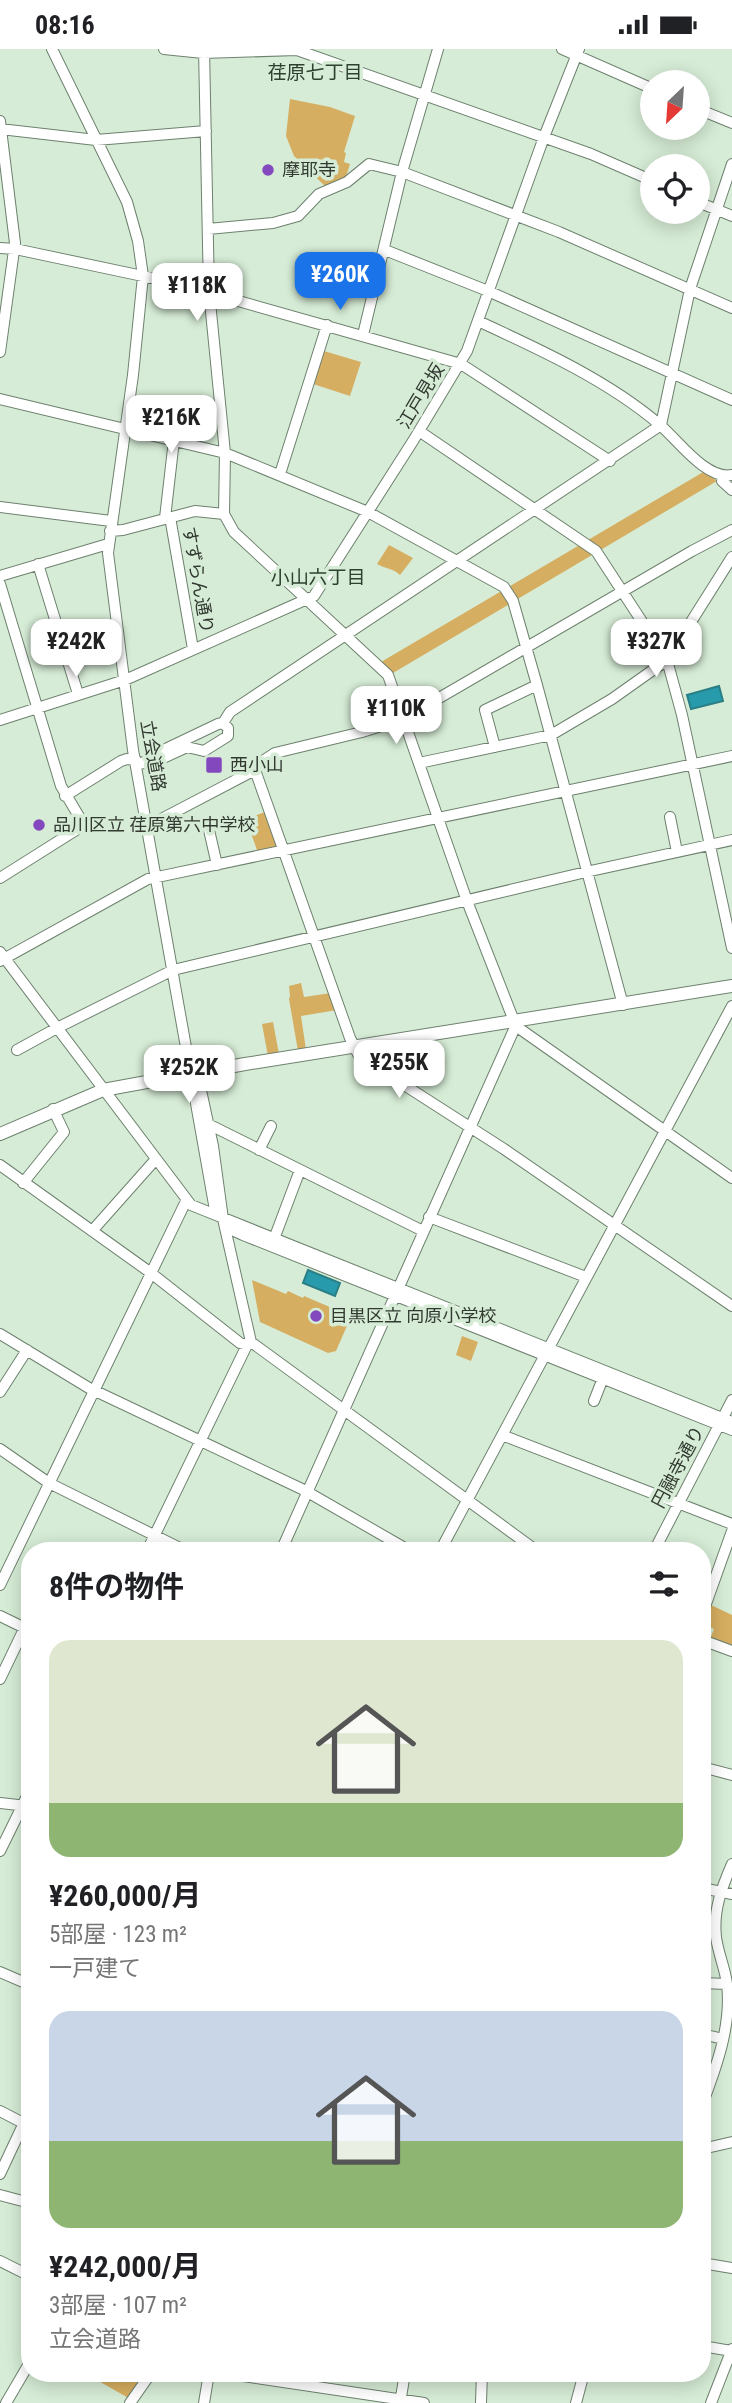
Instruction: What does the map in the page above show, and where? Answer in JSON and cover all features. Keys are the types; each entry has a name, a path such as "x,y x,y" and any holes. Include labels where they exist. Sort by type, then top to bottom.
{"main road":[{"path":"0,1134 103,1090 191,1073 732,986"}],"street":[{"name":"立会道路","path":"52,49 127,202 138,241 143,276 133,375 108,554 148,826 191,1073"},
{"path":"164,49 297,50 328,55 424,95 591,154 640,175"},
{"path":"363,335 402,172 438,49"},
{"path":"562,49 578,52 640,83"},
{"path":"203,51 209,292 225,453 224,514 234,533 388,675 467,901 515,1023 732,1178"},
{"name":"江戸見坂","path":"308,600 314,596 461,364 578,52"},
{"path":"710,114 732,124"},
{"path":"0,352 15,249 1,127 96,140 206,131"},
{"path":"208,229 273,223 298,216 319,194 346,182 369,164 402,172 559,232 732,308"},
{"path":"139,763 223,723 230,712 661,425 690,289 732,164"},
{"path":"710,207 732,216"},
{"path":"0,248 15,249 209,292 461,364 610,461"},
{"path":"385,250 488,291 732,400"},
{"path":"478,321 529,344 632,403 661,425 712,474 724,477 732,475"},
{"path":"280,474 327,325"},
{"path":"0,399 225,453 368,512 504,587 513,601 527,648 623,1005"},
{"path":"419,431 596,551 667,660 682,715 732,948"},
{"name":"すずらん通り","path":"174,440 167,518 193,649"},
{"path":"722,481 732,490"},
{"path":"0,507 123,530 195,512 224,514"},
{"path":"148,826 255,770 258,764 275,753 403,719 732,530"},
{"path":"0,576 108,544"},
{"path":"419,763 551,735 612,699 667,660 732,557"},
{"path":"38,564 78,695"},
{"path":"0,584 65,796 83,825 0,878"},
{"path":"0,720 125,680 308,600"},
{"path":"495,747 485,710 537,685"},
{"path":"65,796 127,759 150,764 187,747 204,751 228,736 228,729 223,723"},
{"path":"396,1292 186,1201 2,957 143,881 732,756"},
{"path":"255,770 353,1047 359,1056 470,1126 732,1306"},
{"path":"670,817 677,852"},
{"path":"209,830 217,865"},
{"path":"17,1050 173,970 732,840"},
{"path":"445,1542 732,1006"},
{"path":"285,1542 515,1023"},
{"path":"151,1542 249,1344 223,1219 200,1082 191,1073"},
{"path":"191,1073 215,1210 232,1230 725,1422 732,1430"},
{"path":"23,1183 64,1132 54,1109"},
{"path":"208,1123 423,1231"},
{"path":"259,1150 271,1126"},
{"path":"92,1230 156,1159"},
{"path":"0,1165 151,1273 240,1343 249,1344 344,1409 525,1542"},
{"path":"274,1238 300,1170"},
{"path":"0,1585 186,1201"},
{"path":"429,1217 586,1277"},
{"path":"0,1334 94,1391 307,1492 394,1542"},
{"path":"0,1392 27,1350"},
{"path":"547,1352 603,1378 725,1422"},
{"path":"594,1401 603,1378"},
{"name":"円融寺通り","path":"659,1542 725,1422 732,1400"},
{"path":"502,1435 731,1523 711,1586"},
{"path":"0,1449 49,1483 170,1542"},
{"path":"0,1616 21,1626"},
{"path":"0,1679 21,1640"},
{"path":"711,1643 732,1651"},
{"path":"711,1769 732,1775"},
{"path":"0,1803 21,1805"},
{"path":"0,1851 21,1815"},
{"path":"711,2080 720,2055 728,1992 716,1934 732,1864"},
{"path":"0,1972 21,1981"},
{"path":"711,1986 728,1992"},
{"path":"711,2036 723,2039"},
{"path":"0,2111 21,2122"},
{"path":"0,2174 21,2136"},
{"path":"711,2147 732,2142"},
{"path":"0,2195 21,2201"},
{"path":"0,2261 21,2272"},
{"path":"711,2264 732,2268"},
{"path":"711,2348 732,2351 711,2403"},
{"path":"6,2403 21,2378"},
{"path":"130,2403 145,2382"},
{"path":"204,2403 208,2382"},
{"path":"284,2382 424,2403"},
{"path":"400,2401 403,2382"},
{"path":"481,2403 482,2382"},
{"path":"576,2403 582,2382"}],"shaded area":[{"path":"290,99 330,107 355,116 344,152 344,162 350,164 345,180 326,187 294,156 286,136"},
{"path":"324,351 361,362 350,396 313,384"},
{"path":"705,471 717,481 393,673 381,662"},
{"path":"389,545 413,558 400,575 377,564"},
{"path":"265,812 278,848 258,853 246,819"},
{"path":"301,983 304,997 331,993 337,1010 301,1016 306,1050 298,1051 289,986"},
{"path":"273,1022 279,1054 268,1056 262,1024"},
{"path":"252,1280 286,1294 288,1291 303,1298 304,1296 346,1314 350,1319 336,1351 328,1353 260,1322"},
{"path":"462,1336 478,1342 471,1361 456,1355"},
{"path":"711,1605 732,1615 732,1648 711,1639 714,1629 711,1628"},
{"path":"100,2382 145,2382 132,2400"}],"water":[{"path":"719,686 723,701 691,709 687,695"},
{"path":"308,1270 340,1283 335,1296 303,1283"}],"place":[{"name":"摩耶寺","path":"268,170"},
{"name":"西小山","path":"214,765"},
{"name":"品川区立 荏原第六中学校","path":"39,825"},
{"name":"目黒区立 向原小学校","path":"316,1316"}],"district":[{"name":"荏原七丁目","path":"315,72"},
{"name":"小山六丁目","path":"318,577"}]}
